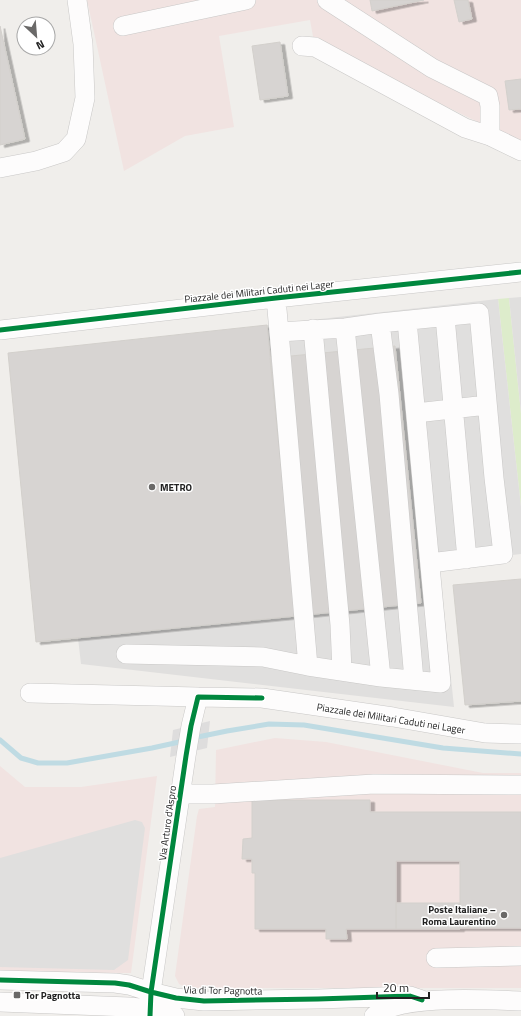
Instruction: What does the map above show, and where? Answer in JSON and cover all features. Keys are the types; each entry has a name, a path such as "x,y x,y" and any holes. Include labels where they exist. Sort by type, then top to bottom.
{"street":[{"path":"0,168 36,161 64,152 76,139 85,98 83,44 77,0"},
{"path":"123,26 246,0"},
{"path":"326,0 432,68 488,96 490,106 490,136"},
{"path":"302,46 315,47 465,128 490,136 521,152"},
{"name":"Piazzale dei Militari Caduti nei Lager","path":"0,330 276,298 521,272"},
{"path":"276,298 308,666"},
{"path":"279,332 345,328 479,313 503,554 430,563"},
{"path":"445,317 467,559"},
{"path":"126,654 264,657 308,666 381,677 441,683 407,321"},
{"path":"380,323 389,394 414,680"},
{"path":"345,328 381,677"},
{"path":"313,329 340,625 342,671"},
{"path":"416,413 487,405"},
{"path":"30,693 198,697"},
{"name":"Piazzale dei Militari Caduti nei Lager","path":"198,697 262,698 393,717 485,734 521,734"},
{"name":"Via Arturo d'Aspro","path":"150,1006 186,753 198,697"},
{"path":"180,794 213,794 374,784 521,786"},
{"path":"436,958 521,956"},
{"name":"Via di Tor Pagnotta","path":"0,980 115,983 129,985 150,1006 169,1016 175,1016"},
{"name":"Via di Tor Pagnotta","path":"0,1002 129,1007 150,1006 176,998 204,1001 410,996 422,1000"},
{"name":"Via di Tor Pagnotta","path":"374,1016 394,1006 422,1000 521,1001"},
{"path":"0,1013 82,1016"}],"shaded area":[{"path":"87,0 521,0 521,143 314,42 310,20 219,36 234,127 185,136 124,171"},
{"path":"521,297 521,413 509,298"},
{"path":"498,299 521,507 521,554 439,563 454,707 81,664 78,638 296,616 267,325"},
{"path":"275,738 326,742 483,773 521,773 521,988 187,988 179,984 175,976 197,816 199,809 215,807 216,750"},
{"path":"0,766 25,787 81,787 157,776 131,973 0,972"},
{"path":"135,820 142,822 145,828 128,960 114,970 0,967 0,858"}],"green space":[{"path":"509,298 521,413 521,507 498,299"}],"pier":[{"path":"210,721 207,748 170,757 173,730"}],"building":[{"path":"370,0 424,0 372,11"},
{"path":"454,0 468,0 472,19 459,22"},
{"path":"0,26 25,139 0,145"},
{"path":"280,42 288,96 260,100 252,46"},
{"path":"521,79 521,109 509,110 505,81"},
{"name":"METRO","path":"267,325 296,616 36,642 8,353"},
{"path":"395,346 421,603 296,616 270,358"},
{"path":"521,579 521,701 465,705 453,585"},
{"path":"252,800 370,800 370,812 521,812 521,928 460,928 460,861 396,861 396,929 346,929 347,939 326,939 326,929 255,929 255,873 252,873 252,859 242,859 243,839 252,838"},
{"path":"396,903 460,903 460,929 396,929"}],"waterway":[{"path":"193,738 269,724 304,725 443,748 521,754"},
{"path":"0,740 21,758 38,763 67,763 184,741"}],"cycle path":[{"path":"0,330 276,298 521,272"},
{"path":"150,1016 151,992 186,756 198,697 262,698"},
{"path":"0,980 115,983 129,985 176,998 204,1001 410,996 422,1000"}],"place":[{"name":"METRO","path":"152,487"},
{"name":"Poste Italiane – Roma Laurentino","path":"504,915"},
{"name":"Tor Pagnotta","path":"17,995"}]}
